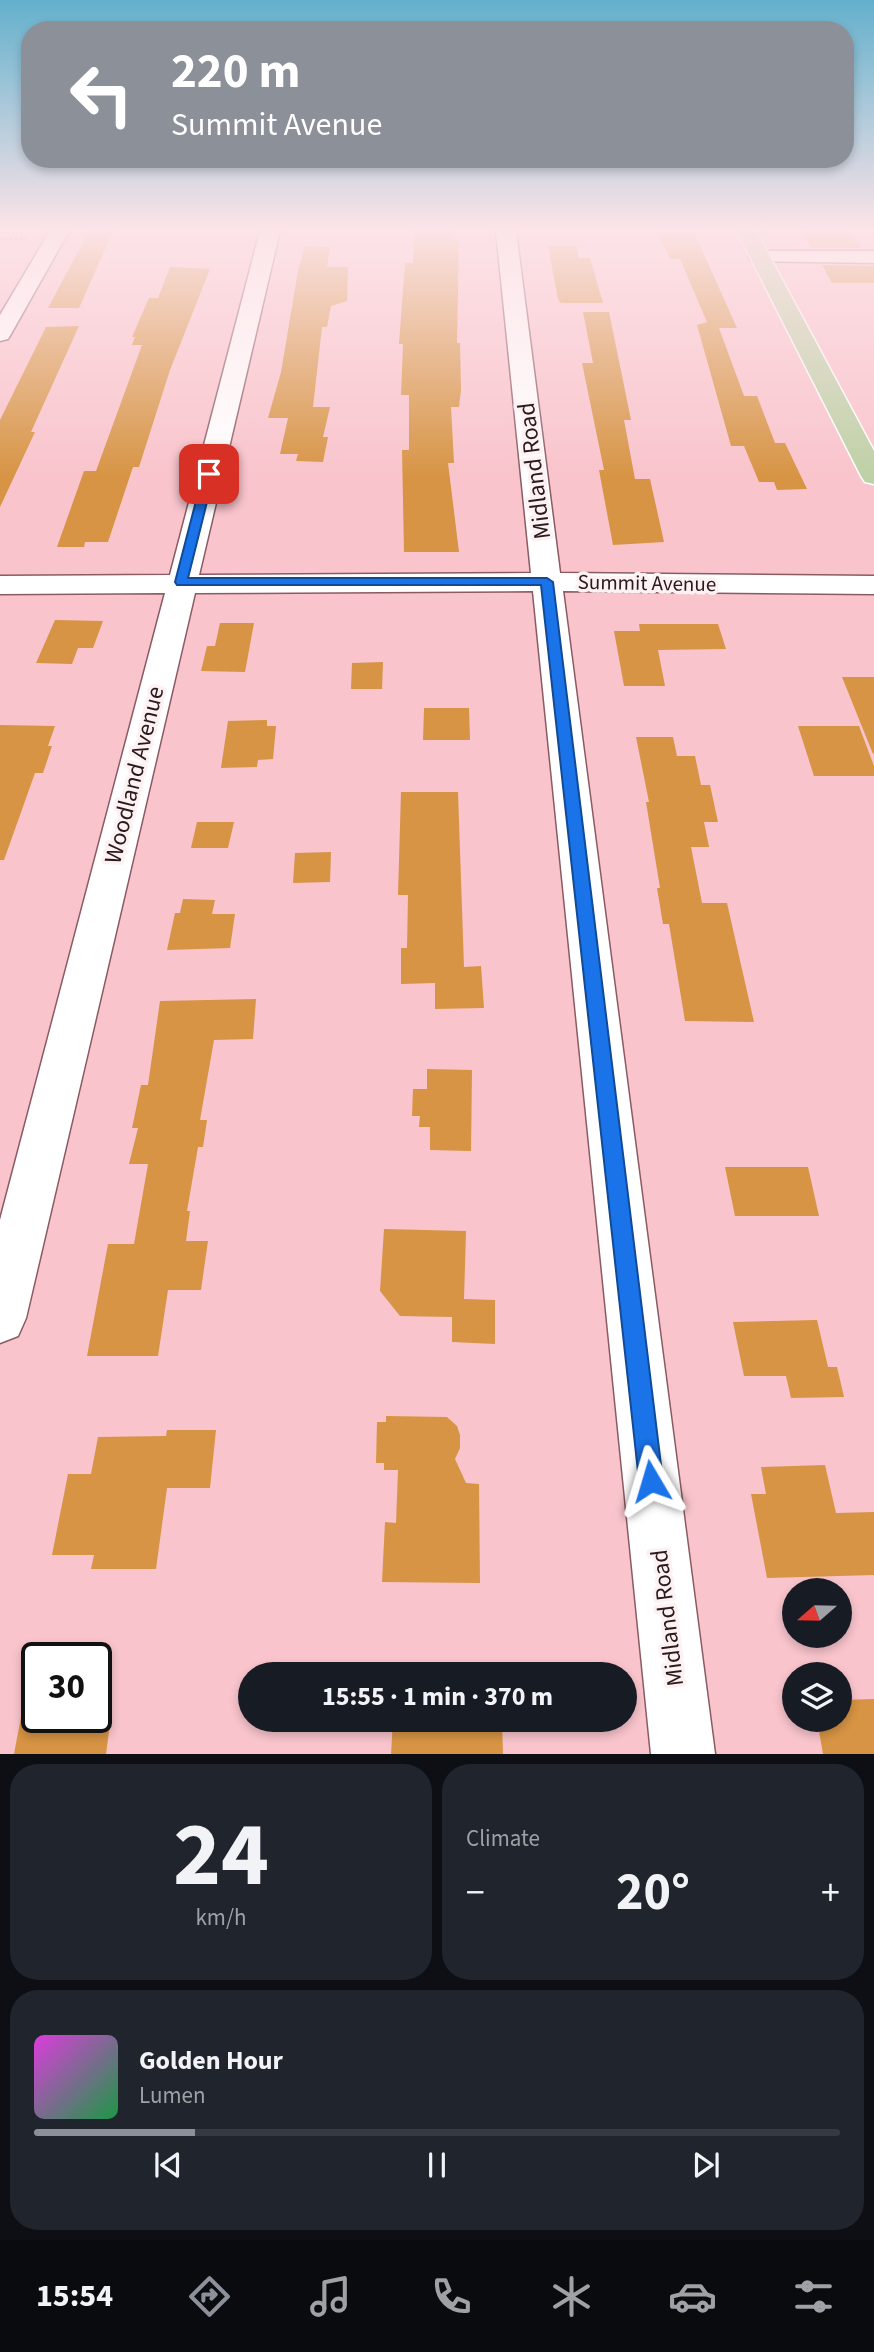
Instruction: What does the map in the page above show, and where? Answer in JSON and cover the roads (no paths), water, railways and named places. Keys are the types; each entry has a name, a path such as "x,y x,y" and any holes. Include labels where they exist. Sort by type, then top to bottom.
{"main road":[{"path":"788,313 874,476"}],"street":[{"path":"0,334 12,313"},
{"name":"Woodland Avenue","path":"0,1318 249,313"},
{"name":"Midland Road","path":"515,313 683,1754"},
{"name":"Summit Avenue","path":"0,584 547,582 874,585"}]}
